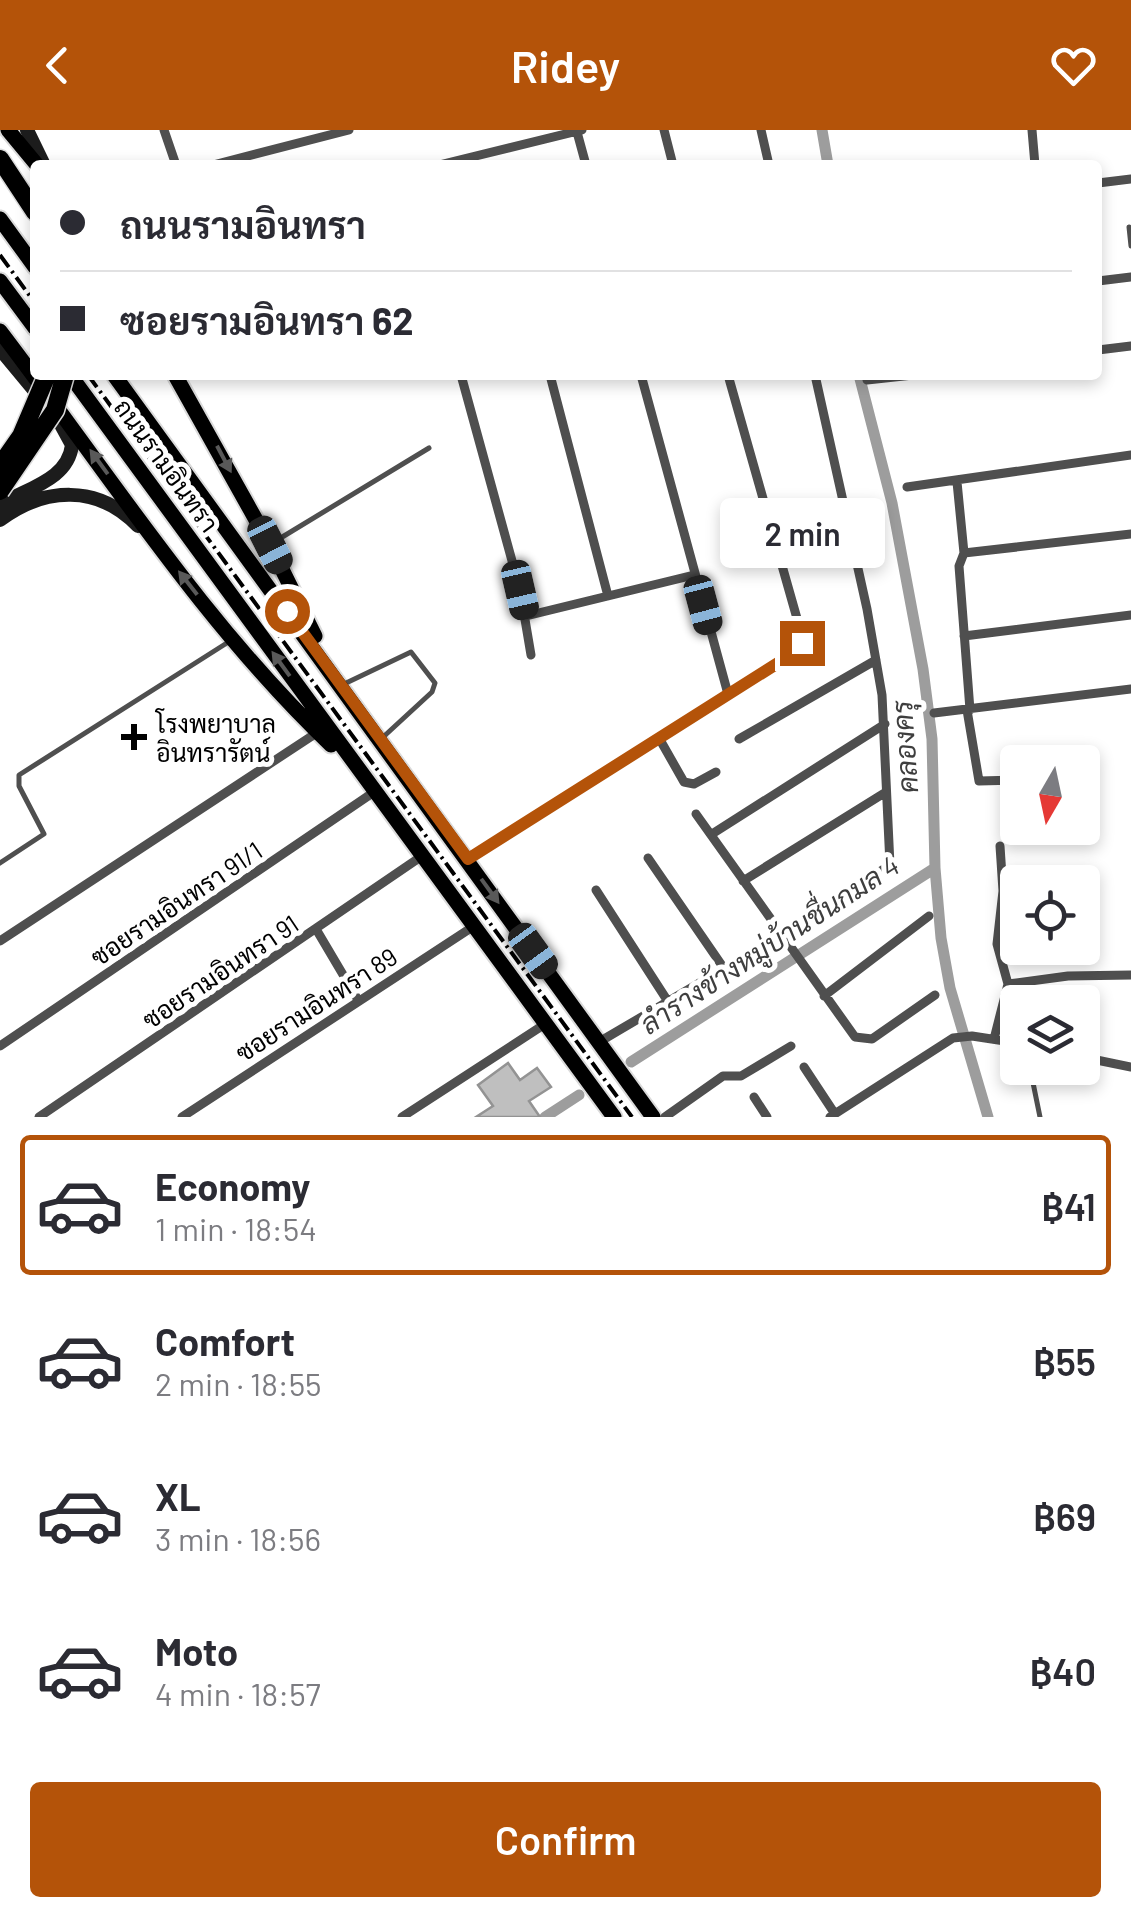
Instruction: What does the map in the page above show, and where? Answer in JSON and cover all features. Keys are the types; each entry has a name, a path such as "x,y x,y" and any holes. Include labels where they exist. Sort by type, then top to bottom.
{"highway":[{"path":"0,159 30,204"},
{"path":"0,466 21,436 45,380"},
{"path":"0,491 55,410 65,380"}],"main road":[{"path":"8,130 36,160"},
{"path":"27,130 39,160"},
{"path":"0,220 30,260"},
{"path":"0,281 30,321"},
{"path":"3,340 30,378"},
{"path":"3,340 30,376"},
{"path":"0,504 58,474 66,465 72,445 69,434 31,380"},
{"path":"33,380 233,639 318,732 360,771"},
{"name":"ถนนรามอินทรา","path":"71,380 614,1117"},
{"name":"ถนนรามอินทรา","path":"118,380 653,1117"},
{"path":"179,380 270,545 330,670"},
{"path":"0,520 50,496 81,494 98,498 130,517 162,550"}],"street":[{"path":"164,130 174,160"},
{"path":"231,160 348,130"},
{"path":"664,130 672,160"},
{"path":"761,130 768,160"},
{"path":"1032,130 1034,160"},
{"path":"460,160 579,131 585,160"},
{"path":"490,153 492,160"},
{"path":"1102,183 1131,179"},
{"path":"1102,280 1131,276"},
{"path":"1102,350 1131,346"},
{"path":"462,380 526,616 531,654"},
{"path":"551,380 608,596"},
{"path":"642,380 728,694"},
{"path":"468,859 800,649 802,643 729,380"},
{"path":"599,1042 781,935 890,865 886,724 816,380"},
{"path":"907,487 1131,455"},
{"path":"957,482 964,554 959,566 976,778 986,784 1000,782"},
{"path":"964,554 1131,534"},
{"path":"526,616 694,575"},
{"path":"964,636 1131,615"},
{"path":"740,739 876,660"},
{"path":"934,713 1131,689"},
{"path":"712,834 886,724"},
{"path":"0,941 318,732"},
{"path":"659,738 684,782 694,784 716,772"},
{"name":"ซอยรามอินทรา 91/1","path":"0,1046 374,792"},
{"path":"743,881 886,792"},
{"path":"696,814 855,1037 867,1040 935,995"},
{"path":"994,1039 1008,984 997,944 1003,891 1000,846"},
{"name":"ซอยรามอินทรา 91","path":"39,1117 422,856"},
{"path":"648,858 723,967"},
{"path":"596,890 667,1000"},
{"path":"824,996 929,916"},
{"name":"ซอยรามอินทรา 89","path":"182,1117 474,926"},
{"path":"316,929 358,1000"},
{"path":"1008,984 1131,973"},
{"path":"402,1117 545,1024"},
{"path":"804,1067 833,1115 953,1038 1000,1040"},
{"path":"665,1117 723,1076 741,1076 790,1046"},
{"path":"1100,1060 1131,1066"},
{"path":"754,1096 767,1117"}],"lane":[{"path":"1129,227 1131,246"},
{"path":"270,545 429,448"},
{"path":"0,862 44,834 18,786 19,775 233,639"},
{"path":"342,686 391,659 407,652 414,654 434,683 434,690 380,739"},
{"path":"1033,1085 1040,1117"}],"building":[{"path":"508,1063 520,1080 537,1068 551,1087 529,1101 540,1117 476,1117 493,1106 478,1085"}],"waterway":[{"name":"คลองครุ","path":"822,130 827,160"},
{"name":"คลองครุ","path":"860,380 892,503 923,669 932,739 941,938 950,988 988,1117"},
{"name":"ลำรางข้างหมู่บ้านชื่นกมล 4","path":"631,1062 935,868"},
{"name":"ลำรางข้างหมู่บ้านชื่นกมล 4","path":"545,1117 579,1095"}],"railway":[{"path":"0,255 30,296"},
{"path":"92,380 632,1117"}],"place":[{"name":"โรงพยาบาล อินทรารัตน์","path":"134,737"}],"route":[{"path":"287,611 468,859 800,649 802,643"}]}
